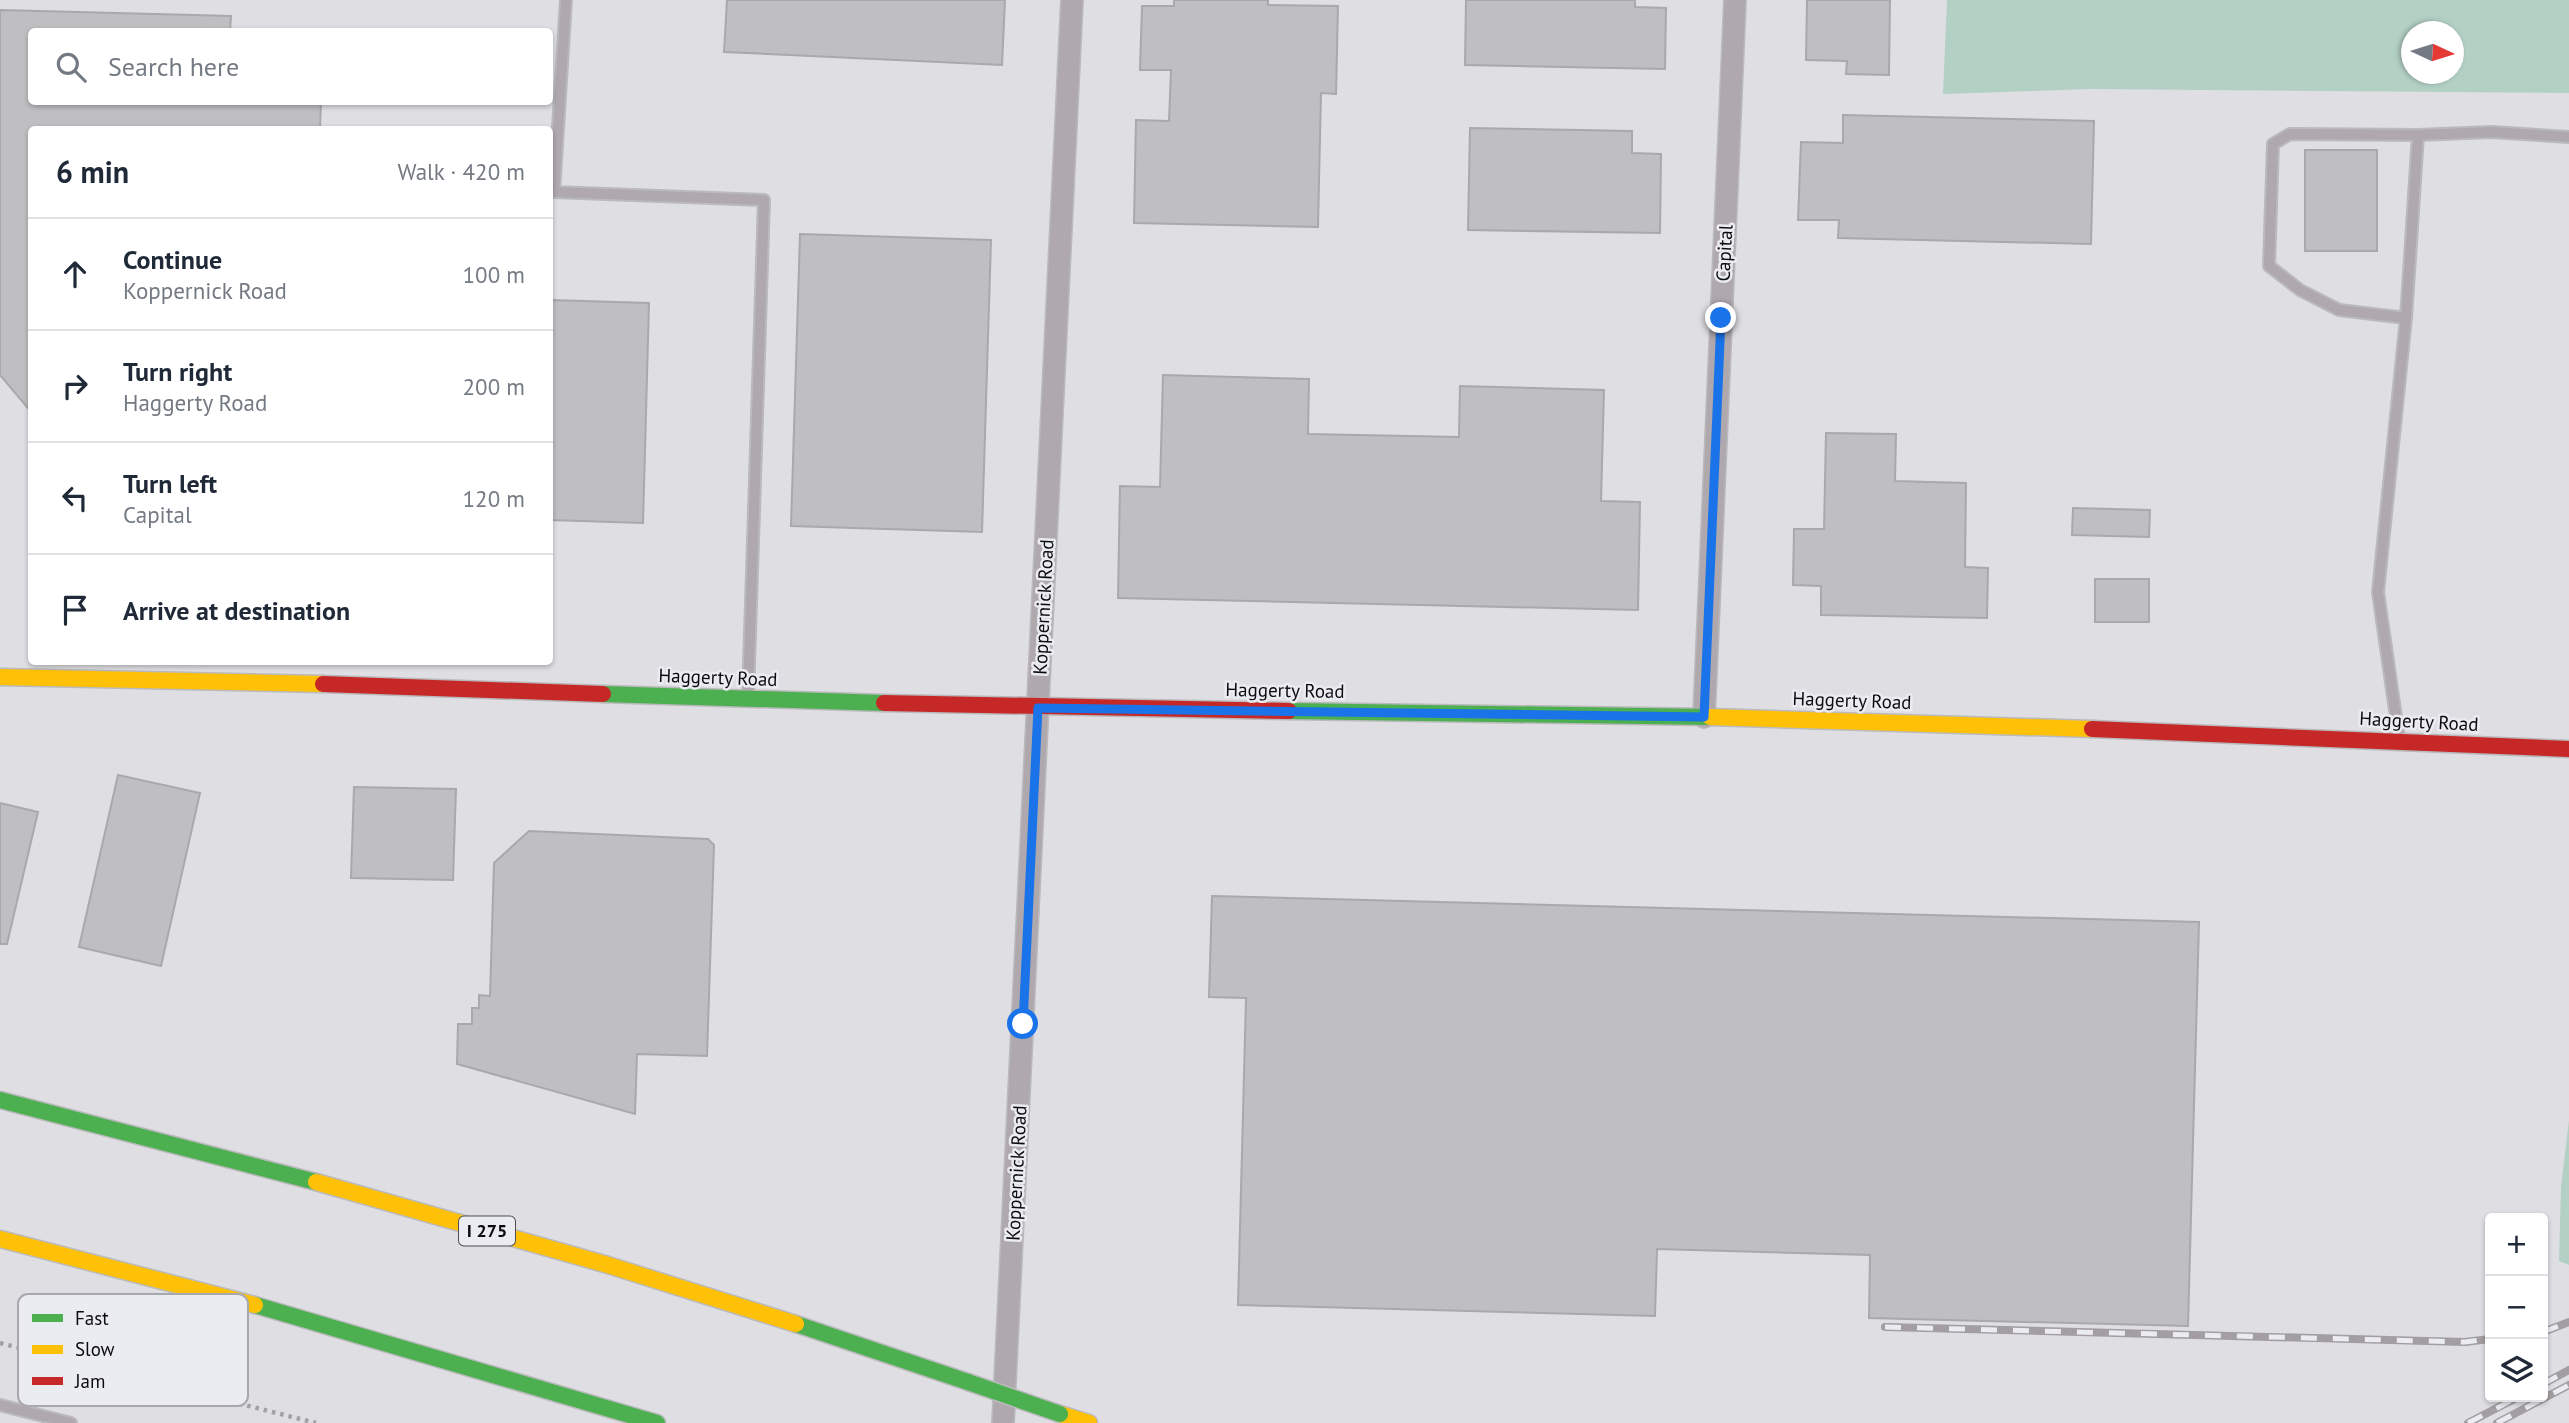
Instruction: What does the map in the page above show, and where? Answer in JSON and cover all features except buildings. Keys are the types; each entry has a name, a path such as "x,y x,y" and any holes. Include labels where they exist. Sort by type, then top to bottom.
{"main road":[{"name":"Haggerty Road","path":"0,677 157,679 1038,708 1704,717 2569,749"},
{"name":"I 275","path":"0,1100 395,1202 876,1350 1089,1423"},
{"path":"0,1239 213,1294"},
{"path":"248,1303 657,1423"}],"street":[{"name":"Koppernick Road","path":"1003,1423 1072,0"},
{"name":"Capital","path":"1704,717 1735,0"}],"lane":[{"path":"566,0 554,192 764,200 748,699"},
{"path":"2406,317 2339,310 2300,290 2269,266 2273,144 2290,134 2418,135 2491,132 2569,137"},
{"path":"2400,741 2378,592 2406,317 2418,135"},
{"path":"0,1405 71,1423"}],"path":[{"path":"0,1343 18,1348"},
{"path":"248,1406 316,1423"}],"green space":[{"path":"1947,0 2569,0 2569,93 2091,89 1943,94"},
{"path":"2569,1120 2569,1265 2559,1261 2561,1187"}],"railway":[{"path":"2548,1330 2569,1322"},
{"path":"1885,1327 2465,1342 2485,1340"},
{"path":"2548,1381 2569,1370"},
{"path":"2497,1423 2569,1385"},
{"path":"2468,1423 2508,1402"}],"traffic: fast":[{"path":"603,694 884,703"},
{"path":"1289,711 1710,717"},
{"path":"0,1100 316,1182"},
{"path":"255,1305 657,1423"},
{"path":"796,1324 968,1382"},
{"path":"968,1382 1060,1414"}],"traffic: slow":[{"path":"0,677 323,684"},
{"path":"1710,717 2092,729"},
{"path":"316,1182 608,1265 796,1324"},
{"path":"0,1239 212,1294"},
{"path":"248,1303 255,1305"},
{"path":"1060,1414 1089,1423"}],"traffic: jam":[{"path":"323,684 603,694"},
{"path":"884,703 1289,711"},
{"path":"2092,729 2569,749"}],"route":[{"path":"1023,1024 1038,708 1704,717 1721,318"}]}
